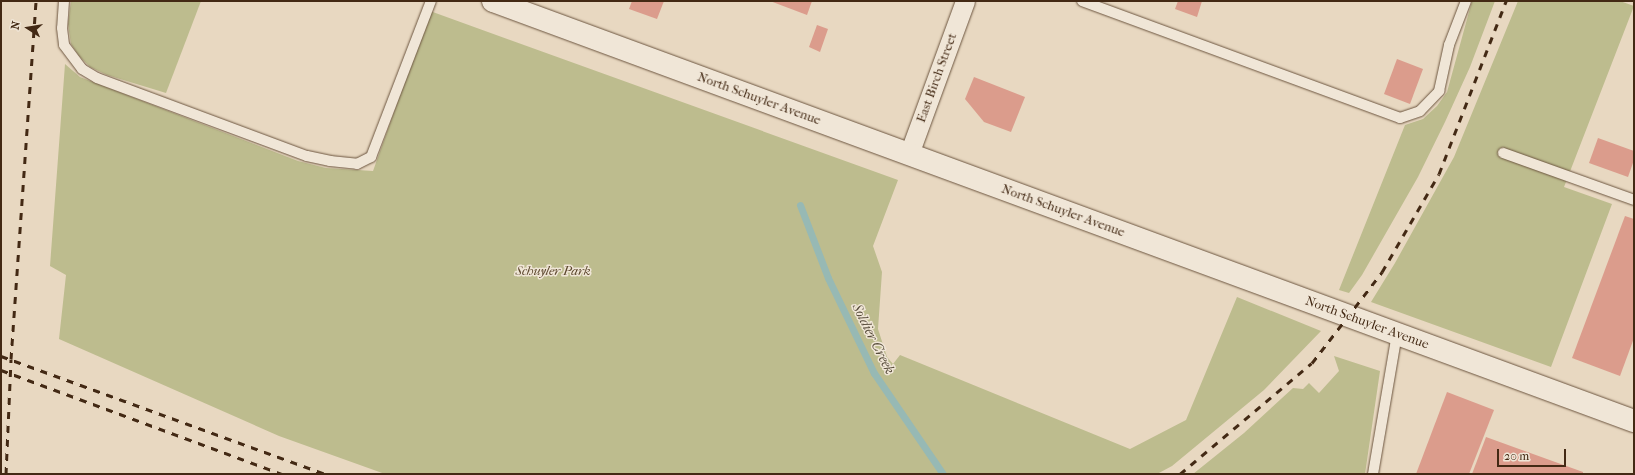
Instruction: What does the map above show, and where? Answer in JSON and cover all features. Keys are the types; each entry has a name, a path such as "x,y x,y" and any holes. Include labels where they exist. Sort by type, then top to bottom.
{"street":[{"name":"North Schuyler Avenue","path":"493,1 1634,421"},
{"name":"East Birch Street","path":"909,154 965,1"}],"lane":[{"path":"64,1 62,28 64,45 82,69 97,78 307,156 330,161 357,164 371,157 431,1"},
{"path":"1082,1 1400,118 1420,111 1439,91 1449,46 1466,1"},
{"path":"1503,153 1634,200"},
{"path":"1373,474 1397,334"}],"green space":[{"path":"71,1 201,1 166,93 107,75 90,67 79,56 71,44 68,24"},
{"path":"1472,1 1495,1 1470,67 1445,122 1418,177 1362,275 1349,293 1339,290 1405,125 1423,119 1437,106 1447,92"},
{"path":"1518,1 1620,1 1634,6 1564,187 1612,204 1551,367 1371,302 1395,263 1454,157"},
{"name":"Schuyler Park","path":"430,11 898,180 873,246 882,272 878,329 887,357 893,364 900,355 1130,449 1186,420 1237,297 1321,331 1264,390 1172,466 1157,474 385,474 279,436 59,339 66,275 50,266 65,64 80,77 298,161 326,168 373,171"},
{"path":"1334,356 1380,371 1365,474 1193,474 1244,433 1293,388 1303,389 1309,383 1319,393 1339,371"}],"building":[{"path":"632,1 664,1 657,19 629,9"},
{"path":"770,1 812,1 807,15"},
{"path":"1178,1 1202,1 1197,17 1175,9"},
{"path":"817,25 828,29 820,52 809,47"},
{"path":"1397,59 1423,69 1410,104 1384,94"},
{"path":"974,77 1025,97 1011,132 984,122 965,99"},
{"path":"1598,138 1634,151 1634,160 1628,177 1589,163"},
{"path":"1625,216 1634,219 1634,338 1620,376 1572,358"},
{"path":"1447,392 1494,410 1469,474 1416,474"},
{"path":"1486,437 1583,472 1583,474 1472,474"}],"waterway":[{"name":"Soldier Creek","path":"800,205 828,278 874,373 943,474"}],"railway":[{"path":"6,474 11,359 36,1"},
{"path":"1180,474 1312,363 1382,272 1439,174 1506,1"},
{"path":"1,356 325,474"},
{"path":"1,370 282,474"}]}
